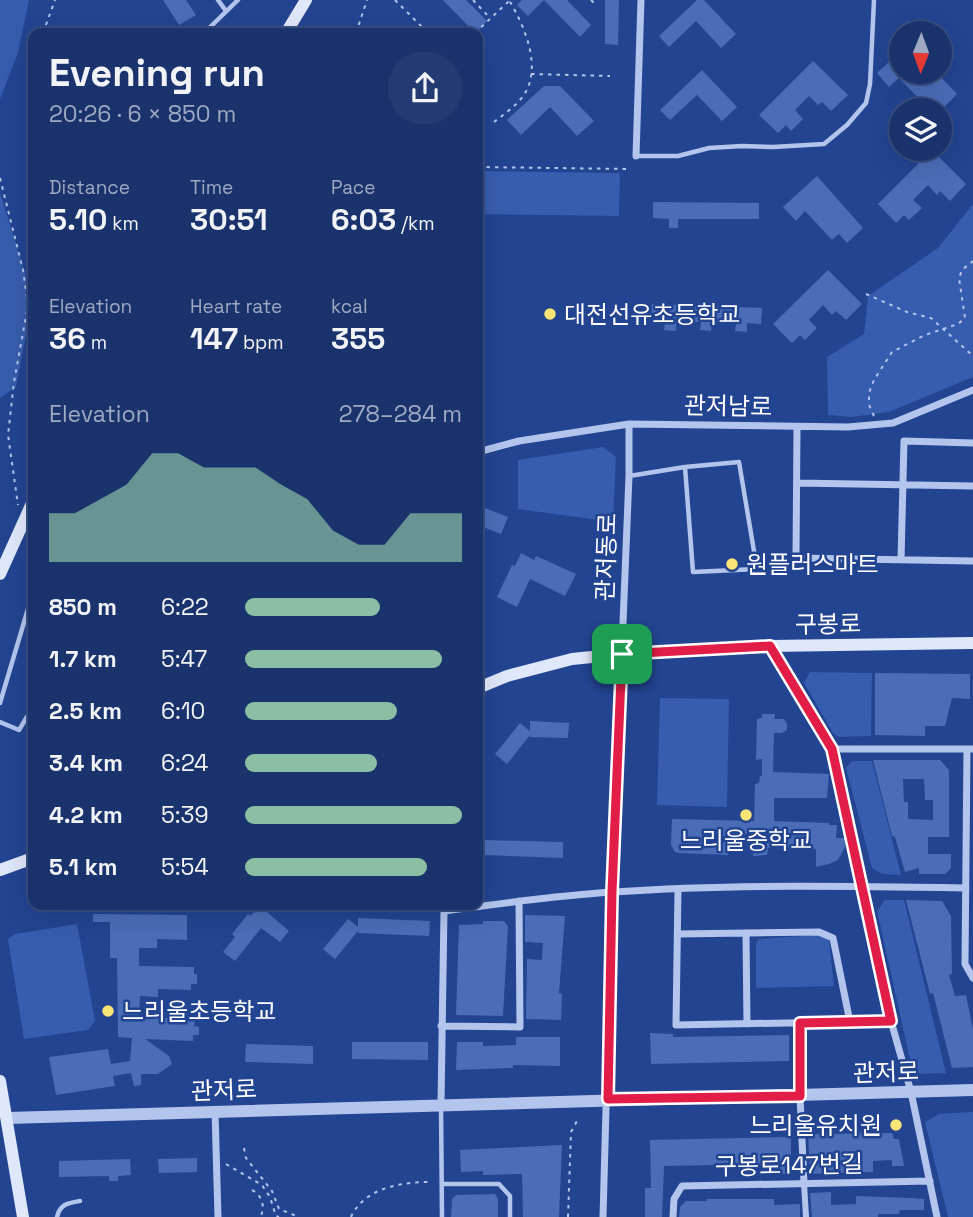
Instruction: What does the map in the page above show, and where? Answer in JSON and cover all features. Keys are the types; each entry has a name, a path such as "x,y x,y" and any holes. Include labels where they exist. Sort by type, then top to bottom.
{"main road":[{"path":"289,28 306,0"},
{"path":"0,574 28,512"},
{"name":"구봉로","path":"483,686 508,676 572,659 622,654 770,646 973,643"},
{"path":"0,870 28,860"},
{"path":"0,1081 4,1119 23,1217"}],"street":[{"path":"636,156 641,0"},
{"name":"관저남로","path":"483,451 519,440 629,424 848,427 893,423 973,390"},
{"name":"관저동로","path":"603,1217 629,424"},
{"path":"797,427 796,558 973,561"},
{"path":"901,560 904,442 973,443"},
{"path":"797,483 973,485"},
{"path":"770,646 832,749 937,1217"},
{"path":"832,749 970,749 965,964 973,978"},
{"path":"483,906 612,892 678,889 862,886 966,888"},
{"path":"678,889 676,1026 891,1021"},
{"path":"441,1026 520,1027 519,901"},
{"path":"441,1104 444,911 452,910"},
{"path":"678,934 819,932 833,938 850,1022"},
{"path":"746,933 747,1024"},
{"path":"800,1023 800,1096 806,1217"},
{"name":"관저로","path":"4,1119 973,1090"},
{"path":"215,1111 218,1217"},
{"name":"구봉로147번길","path":"673,1217 674,1199 682,1186 930,1181"}],"lane":[{"path":"218,0 226,11"},
{"path":"209,28 238,0"},
{"path":"636,156 678,156 709,148 731,146 773,148 824,144 847,125 866,103 870,84 874,0"},
{"path":"629,476 685,467 740,462 757,569 693,572 685,467"},
{"path":"0,703 28,609"},
{"path":"0,722 19,730 28,715"},
{"path":"441,1104 442,1217"},
{"path":"443,1184 499,1184 510,1196 510,1217"},
{"path":"57,1217 66,1203 80,1201"}],"path":[{"path":"45,28 55,0"},
{"path":"358,28 367,0"},
{"path":"395,0 423,28"},
{"path":"398,3 401,0"},
{"path":"473,0 491,18"},
{"path":"480,28 509,0 522,22 529,46 529,83 522,99 494,122"},
{"path":"591,0 595,4"},
{"path":"530,74 610,76"},
{"path":"483,167 630,169"},
{"path":"0,178 28,300"},
{"path":"876,419 869,405 869,393 892,352 925,335 958,324 965,318 959,278 962,270 973,261"},
{"path":"866,294 906,312 931,318 973,356"},
{"path":"21,527 8,435 14,382 28,311"},
{"path":"569,1217 571,1132 577,1121"},
{"path":"244,1148 246,1158 272,1191 279,1209 299,1217"},
{"path":"224,1163 262,1185 276,1216 279,1217"},
{"path":"351,1217 366,1197 382,1189 410,1182 430,1181"},
{"path":"252,1190 261,1200 263,1208 260,1217"}],"shaded area":[{"path":"0,0 29,0 18,53 0,99"},
{"path":"483,171 620,173 619,216 483,214"},
{"path":"0,193 28,281 28,323 16,387 0,398"},
{"path":"973,204 973,377 889,412 852,417 828,415 827,357 864,334 868,296 938,248"},
{"path":"603,447 616,457 613,522 518,509 518,460"},
{"path":"810,672 872,673 871,736 839,737 833,733 804,683"},
{"path":"660,698 729,699 727,807 657,805"},
{"path":"852,761 872,761 901,875 882,874 872,868 846,768"},
{"path":"885,900 904,900 946,1073 919,1074 911,1064 877,911"},
{"path":"77,924 95,1021 88,1030 24,1039 8,939 15,934"},
{"path":"818,935 829,940 834,986 756,988 758,939"},
{"path":"973,1112 973,1217 948,1217 925,1122 939,1114"}],"building":[{"path":"163,0 186,0 196,15 179,25"},
{"path":"443,0 466,0 487,21 480,28 470,28"},
{"path":"522,0 544,0 528,16 517,5"},
{"path":"544,0 567,0 591,25 580,37"},
{"path":"605,0 619,0 618,45 605,44"},
{"path":"697,0 704,0 736,34 721,48 696,21 669,47 659,36"},
{"path":"813,61 848,95 831,111 822,102 818,105 809,96 795,110 803,119 791,131 786,125 778,133 759,115"},
{"path":"889,62 889,84 892,84 889,87 877,73"},
{"path":"702,70 737,107 722,121 697,95 670,120 660,110"},
{"path":"905,84 947,84 957,94 952,99 918,98"},
{"path":"544,86 560,86 594,121 577,136 550,107 521,135 507,120"},
{"path":"921,161 943,161 966,184 950,201 940,191 937,195 928,185 913,200 922,208 909,220 904,215 896,223 878,204"},
{"path":"817,176 863,228 847,243 839,234 832,240 805,211 796,221 783,207"},
{"path":"653,202 759,203 759,219 678,219 678,228 669,228 669,219 653,218"},
{"path":"828,270 862,304 846,320 836,311 832,315 823,305 809,320 817,328 805,340 800,335 792,343 773,324"},
{"path":"652,304 762,308 761,324 747,323 747,332 735,331 736,323 712,322 711,331 700,330 701,322 676,322 676,331 664,330 665,322 651,321"},
{"path":"483,507 508,517 501,534 483,527"},
{"path":"521,553 534,560 536,556 576,574 565,596 530,579 517,607 497,597 512,565 515,566"},
{"path":"875,673 970,674 970,699 952,698 945,726 925,726 925,736 875,735"},
{"path":"762,714 775,714 774,719 784,719 787,724 787,730 774,733 773,772 829,774 827,798 774,798 774,821 837,825 836,838 845,838 845,847 838,860 816,867 816,849 768,848 767,855 753,856 754,834 729,833 728,855 679,853 675,852 671,845 672,819 754,821 755,784 759,783 762,776 762,759 756,760 757,719 762,718"},
{"path":"530,721 569,723 568,738 530,735 507,764 495,754 520,723 530,731"},
{"path":"873,760 940,760 949,770 949,837 928,837 928,854 951,854 951,868 945,874 919,874 919,868 905,872 895,837 892,836","holes":["903,779 924,779 925,800 933,800 933,820 908,819 908,802 904,802"]},
{"path":"485,840 563,842 563,858 485,855"},
{"path":"906,900 942,901 951,916 952,974 949,975 955,996 966,995 973,1029 973,1067 952,1068"},
{"path":"264,910 289,931 280,942 261,928 235,961 223,952 235,937 232,934 248,914 250,916"},
{"path":"93,914 187,915 187,940 157,939 157,948 139,948 139,966 194,967 197,984 191,984 191,990 158,989 158,997 140,996 139,1017 195,1019 194,1026 199,1027 199,1035 193,1035 193,1041 145,1039 169,1056 172,1064 158,1074 141,1074 141,1085 134,1086 131,1073 113,1076 115,1086 56,1095 49,1057 108,1049 111,1064 130,1061 132,1038 118,1037 117,958 110,958 110,922 93,922"},
{"path":"525,915 565,916 559,993 562,994 561,1020 526,1019 527,959 542,960 543,943 525,942"},
{"path":"358,918 430,921 429,936 358,931 335,959 323,949 348,919 358,927"},
{"path":"483,921 504,921 508,926 503,1016 456,1015 459,925 483,924"},
{"path":"650,1033 673,1034 673,1037 789,1035 789,1061 651,1064"},
{"path":"516,1037 560,1037 560,1066 513,1065 513,1068 456,1070 457,1042 483,1042 483,1046 516,1045"},
{"path":"352,1042 428,1042 428,1060 352,1059"},
{"path":"246,1044 313,1046 313,1064 245,1062"},
{"path":"892,1133 894,1139 899,1139 904,1166 892,1166 892,1160 873,1161 873,1172 810,1174 808,1134"},
{"path":"791,1137 791,1174 775,1174 775,1164 664,1166 662,1217 645,1217 645,1188 651,1188 650,1140"},
{"path":"562,1145 559,1217 523,1217 522,1174 483,1175 483,1171 461,1172 460,1150"},
{"path":"197,1158 197,1172 159,1173 158,1159"},
{"path":"130,1159 131,1175 118,1176 118,1181 109,1181 109,1176 59,1177 59,1161"},
{"path":"831,1192 831,1205 856,1204 856,1196 910,1198 924,1199 924,1210 900,1210 899,1214 878,1214 878,1217 812,1217 810,1193"},
{"path":"495,1194 498,1199 498,1217 451,1217 452,1199 456,1195"},
{"path":"774,1199 774,1205 800,1204 800,1217 679,1217 680,1207 686,1201"}],"place":[{"name":"대전선유초등학교","path":"550,314"},
{"name":"원플러스마트","path":"732,564"},
{"name":"느리울중학교","path":"746,815"},
{"name":"느리울초등학교","path":"108,1011"},
{"name":"느리울유치원","path":"896,1125"}],"route":[{"path":"770,646 832,749 891,1021 800,1023 800,1096 608,1099 612,892 622,654 770,646"}]}
